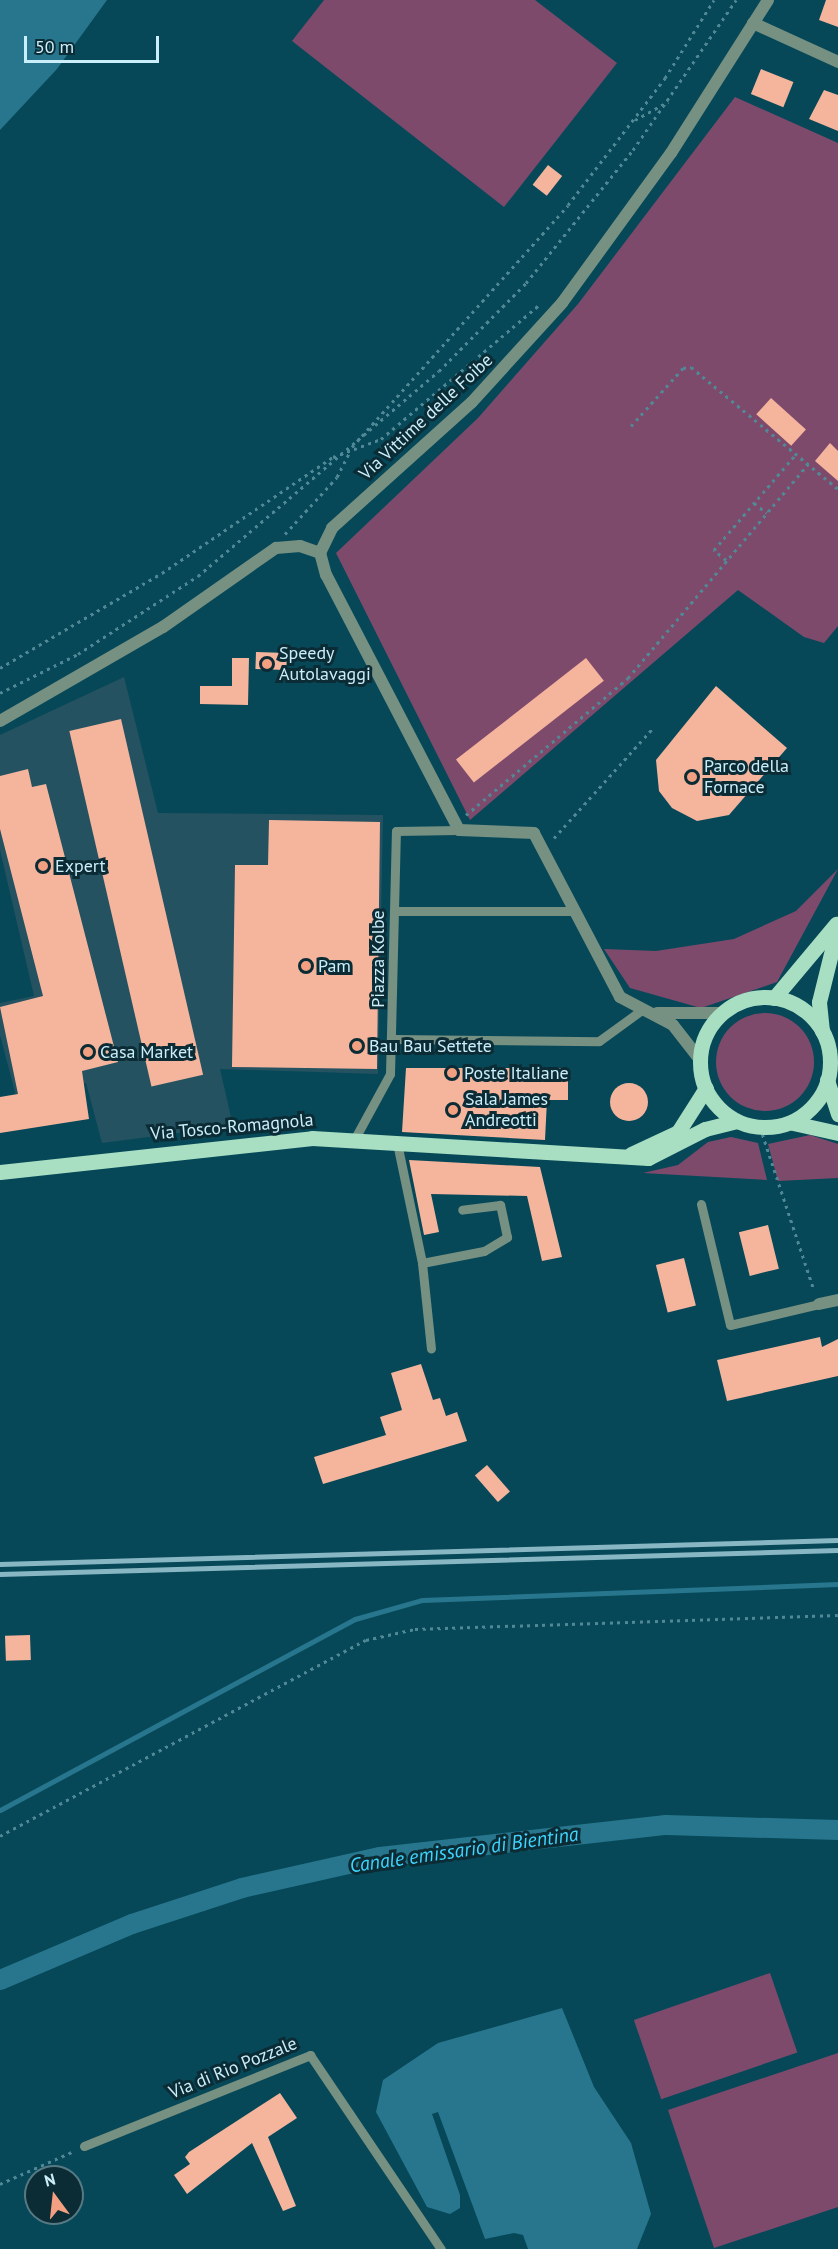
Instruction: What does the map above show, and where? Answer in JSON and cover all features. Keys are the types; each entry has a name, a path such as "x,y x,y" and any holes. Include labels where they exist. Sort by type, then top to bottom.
{"main road":[{"path":"774,998 838,923"},
{"path":"838,923 819,1002 823,1034 829,1055 827,1080 838,1114"},
{"path":"823,1034 798,1007 774,998 748,1000 720,1013 705,1036 701,1061 706,1088 736,1121 759,1127 790,1123 838,1133"},
{"path":"790,1123 812,1109 827,1080"},
{"path":"622,1156 678,1132 706,1088"},
{"name":"Via Tosco-Romagnola","path":"5,1173 216,1145 354,1140 622,1156 662,1155 705,1129 736,1121"}],"street":[{"name":"Via Vittime delle Foibe","path":"320,553 332,528 472,402 562,303 671,153 768,0"},
{"path":"753,23 838,62"},
{"path":"0,721 163,627 276,548 300,546 320,553 457,827"},
{"name":"Piazza Kolbe","path":"457,827 534,833 620,997 648,1011 685,1036 701,1061"},
{"path":"648,1011 720,1013"},
{"path":"819,1304 838,1300"}],"lane":[{"name":"Piazza Kolbe","path":"354,1140 387,1084 394,1039 396,831 457,827"},
{"path":"396,911 573,911"},
{"path":"394,1039 599,1041 648,1011"},
{"path":"397,1143 422,1263 430,1349"},
{"path":"701,1204 730,1325 819,1304"},
{"path":"422,1263 484,1251 507,1237 500,1205 462,1210"},
{"name":"Via di Rio Pozzale","path":"84,2146 310,2055 441,2249"}],"path":[{"path":"276,548 293,520 338,477 349,452 377,414 552,223 632,121 714,0"},
{"path":"0,693 78,654 198,576 349,452 526,283 670,101 736,0"},
{"path":"632,121 670,101"},
{"path":"0,668 162,573 333,456 381,439 542,305"},
{"path":"631,426 683,368 691,367 838,489"},
{"path":"727,561 714,550 796,454"},
{"path":"457,827 628,678 808,464"},
{"path":"754,503 767,513"},
{"path":"542,850 654,727"},
{"path":"759,1127 819,1304"},
{"path":"0,1836 366,1640 415,1629 838,1615"},
{"path":"0,2184 84,2146"}],"shaded area":[{"path":"0,0 107,0 57,69 0,130"},
{"path":"324,0 535,0 617,63 504,207 292,41"},
{"path":"735,97 838,143 838,626 824,643 804,637 738,590 470,820 336,553 478,418 578,304"},
{"path":"124,677 158,813 383,815 378,1074 220,1069 233,1126 102,1143 86,1083 16,1096 0,1035 0,1003 34,996 0,850 0,735"},
{"path":"838,869 777,982 701,1008 630,988 604,949 656,951 734,939 796,911"},
{"path":"765,1013 784,1016 800,1027 811,1043 814,1062 811,1081 800,1097 784,1108 765,1111 746,1108 730,1097 719,1081 716,1062 719,1043 730,1027 746,1016"},
{"path":"810,1135 838,1144 838,1178 778,1181 768,1144"},
{"path":"731,1137 758,1143 767,1180 643,1173 678,1165 708,1142"},
{"path":"770,1973 797,2052 661,2099 634,2020"},
{"path":"562,2008 594,2087 631,2143 651,2214 637,2249 528,2249 523,2235 514,2233 485,2239 438,2112 432,2114 460,2195 460,2208 450,2214 427,2207 376,2112 383,2080 438,2043"},
{"path":"838,2053 838,2207 714,2248 668,2110"}],"building":[{"path":"826,0 838,0 838,27 819,20"},
{"path":"761,69 793,82 783,107 751,94"},
{"path":"824,90 838,95 838,131 809,119"},
{"path":"548,165 562,176 547,196 533,185"},
{"path":"771,398 806,429 791,446 756,414"},
{"path":"830,443 838,451 838,481 815,461"},
{"path":"256,652 287,653 286,670 255,669"},
{"name":"Speedy Autolavaggi","path":"232,658 249,658 248,705 200,704 200,686 232,686"},
{"path":"586,658 604,681 474,782 456,760"},
{"path":"716,686 787,748 729,815 697,821 672,808 659,791 656,760"},
{"path":"121,719 203,1075 151,1087 69,731"},
{"path":"28,769 32,787 46,784 118,1062 82,1071 89,1119 0,1133 0,1097 18,1094 0,1007 43,996 0,829 0,776"},
{"name":"Pam","path":"269,820 380,822 377,1069 232,1067 235,865 268,865"},
{"path":"406,1068 568,1068 568,1100 547,1100 545,1140 402,1132"},
{"path":"629,1083 643,1088 648,1102 643,1116 629,1121 615,1116 610,1102 615,1088"},
{"path":"409,1160 540,1167 562,1257 542,1261 527,1196 431,1194 439,1232 424,1235"},
{"path":"768,1225 779,1269 750,1276 739,1232"},
{"path":"684,1258 696,1306 668,1313 656,1265"},
{"path":"820,1337 822,1347 838,1339 838,1376 727,1401 717,1360"},
{"path":"421,1364 433,1400 440,1398 446,1416 457,1412 467,1441 323,1484 314,1457 386,1435 380,1417 402,1410 391,1373"},
{"path":"487,1465 510,1491 498,1502 475,1475"},
{"path":"30,1635 31,1660 6,1661 5,1636"},
{"path":"280,2093 297,2118 268,2137 296,2206 283,2211 252,2143 187,2194 174,2175 190,2164 185,2157 189,2152"}],"waterway":[{"path":"0,1810 355,1619 422,1600 838,1584"},
{"name":"Canale emissario di Bientina","path":"0,1980 132,1924 242,1888 380,1857 666,1825 838,1830"}],"railway":[{"path":"0,1564 838,1540"},
{"path":"0,1574 838,1550"}],"place":[{"name":"Speedy Autolavaggi","path":"267,664"},
{"name":"Parco della Fornace","path":"692,777"},
{"name":"Expert","path":"43,866"},
{"name":"Pam","path":"306,966"},
{"name":"Bau Bau Settete","path":"357,1046"},
{"name":"Casa Market","path":"88,1052"},
{"name":"Poste Italiane","path":"452,1073"},
{"name":"Sala James Andreotti","path":"453,1110"}]}
